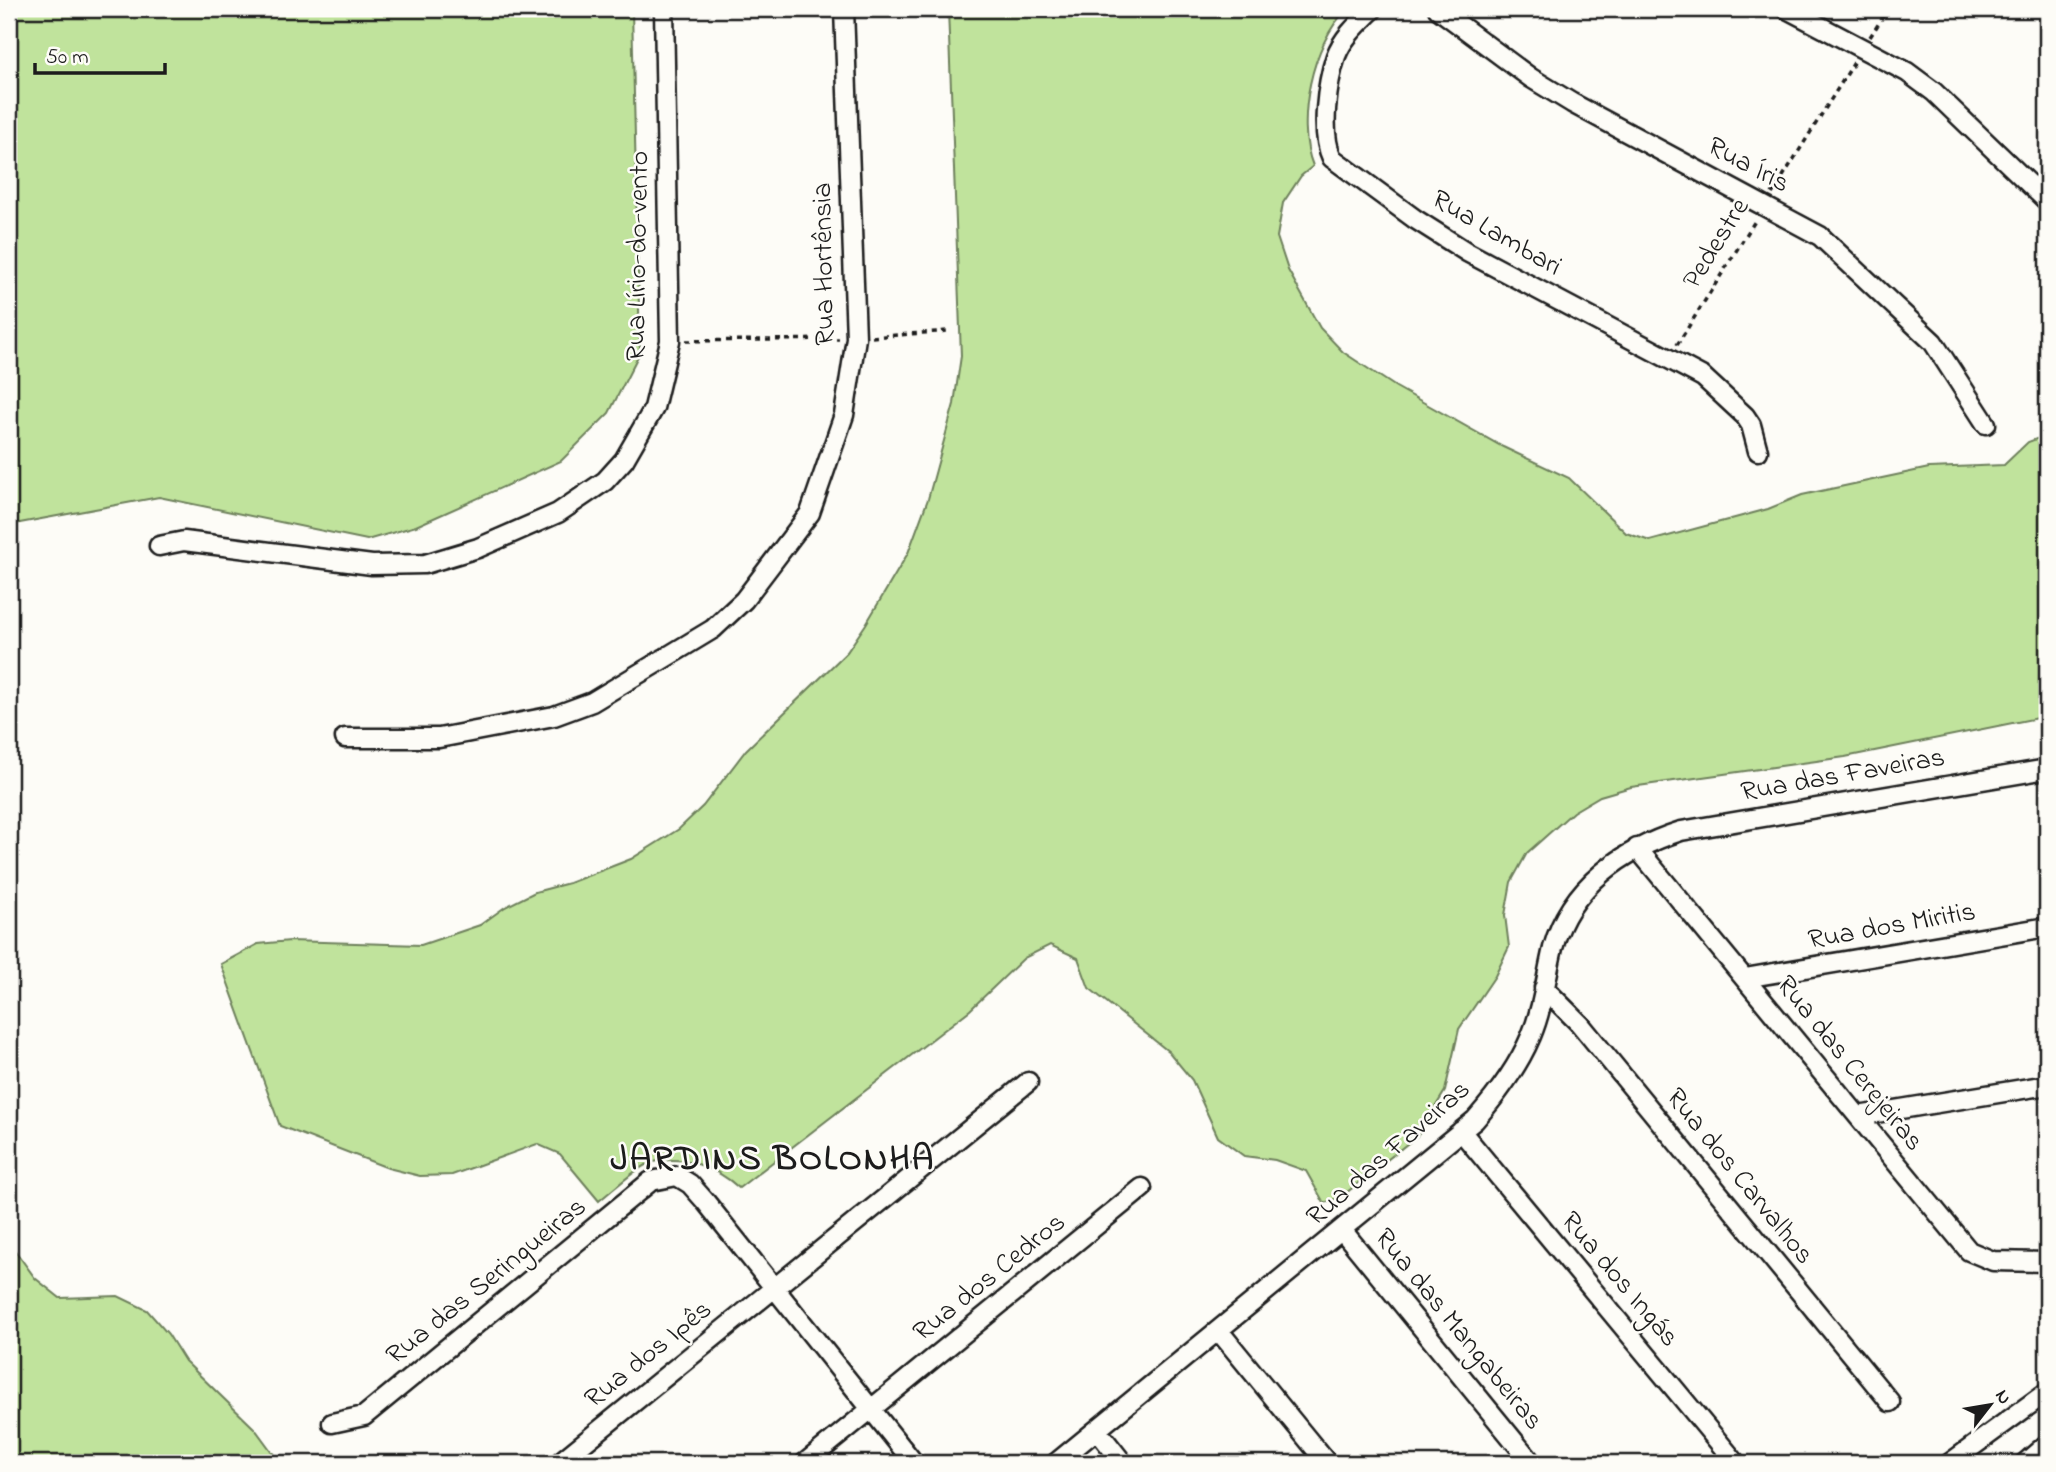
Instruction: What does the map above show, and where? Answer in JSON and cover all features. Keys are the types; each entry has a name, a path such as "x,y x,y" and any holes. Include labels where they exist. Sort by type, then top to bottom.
{"street":[{"name":"Rua Lírio-do-vento","path":"159,546 184,541 403,567 425,564 478,548 558,513 605,481 624,460 654,408 670,341 664,9"},
{"name":"Rua Hortênsia","path":"345,738 439,738 554,716 592,702 632,681 713,629 744,600 810,513 844,415 856,338 844,9"},
{"name":"Rua Lambari","path":"1373,9 1353,30 1336,56 1324,129 1326,145 1332,158 1415,219 1468,252 1703,377 1745,416 1751,425 1758,451"},
{"name":"Rua Íris","path":"1438,9 1531,79 1820,236 1933,342 1986,424"},
{"path":"1787,9 1907,72 1934,92 2047,201"},
{"name":"Rua das Faveiras","path":"1056,1463 1461,1131 1494,1097 1531,1037 1554,944 1564,921 1577,901 1607,868 1637,848 1681,831 2047,769"},
{"name":"Rua das Cerejeiras","path":"1637,848 1969,1251 1993,1261 2047,1262"},
{"name":"Rua dos Miritis","path":"1745,978 2047,927"},
{"name":"Rua dos Carvalhos","path":"1544,988 1580,1024 1889,1402"},
{"name":"Rua dos Ipês","path":"559,1463 1028,1082"},
{"path":"1858,1116 2047,1085"},
{"name":"Rua dos Ingás","path":"1461,1131 1736,1463"},
{"name":"Rua das Seringueiras","path":"332,1423 364,1416 651,1181 677,1176 690,1184 914,1463"},
{"name":"Rua dos Cedros","path":"806,1463 1142,1188"},
{"name":"Rua das Mangabeiras","path":"1342,1230 1532,1463"},
{"path":"1219,1331 1327,1463"},
{"path":"1950,1463 2047,1392"},
{"path":"1097,1430 1124,1463"},
{"path":"2025,1463 2047,1444"}],"path":[{"name":"Pedestre","path":"1669,358 1888,9"},
{"path":"670,341 856,338 948,331"}],"green space":[{"path":"9,9 632,9 640,352 609,413 561,461 416,526 367,540 159,497 9,525"},
{"path":"948,9 1347,9 1324,42 1310,84 1306,128 1313,166 1301,176 1283,203 1277,237 1288,270 1320,328 1343,352 1396,387 1503,447 1569,478 1626,533 1650,541 1768,509 1802,495 1929,468 2004,465 2028,442 2047,435 2047,716 1845,757 1631,787 1600,796 1573,812 1527,853 1511,882 1505,915 1509,947 1495,976 1459,1029 1445,1091 1418,1135 1341,1197 1324,1203 1306,1171 1275,1160 1244,1156 1218,1137 1192,1080 1169,1052 1089,988 1078,958 1050,945 1024,958 970,1010 739,1188 720,1174 699,1164 665,1160 640,1168 599,1201 560,1154 537,1144 452,1175 420,1176 388,1168 280,1126 221,964 258,944 290,941 421,945 480,925 505,907 535,892 569,883 631,859 679,829 703,806 746,750 847,652 866,624 908,553 928,499 954,404 961,356"},
{"path":"11,1245 35,1278 60,1298 118,1296 147,1310 168,1334 185,1361 255,1429 280,1463 9,1463"}],"district":[{"name":"JARDINS BOLONHA","path":"773,1160"}]}
